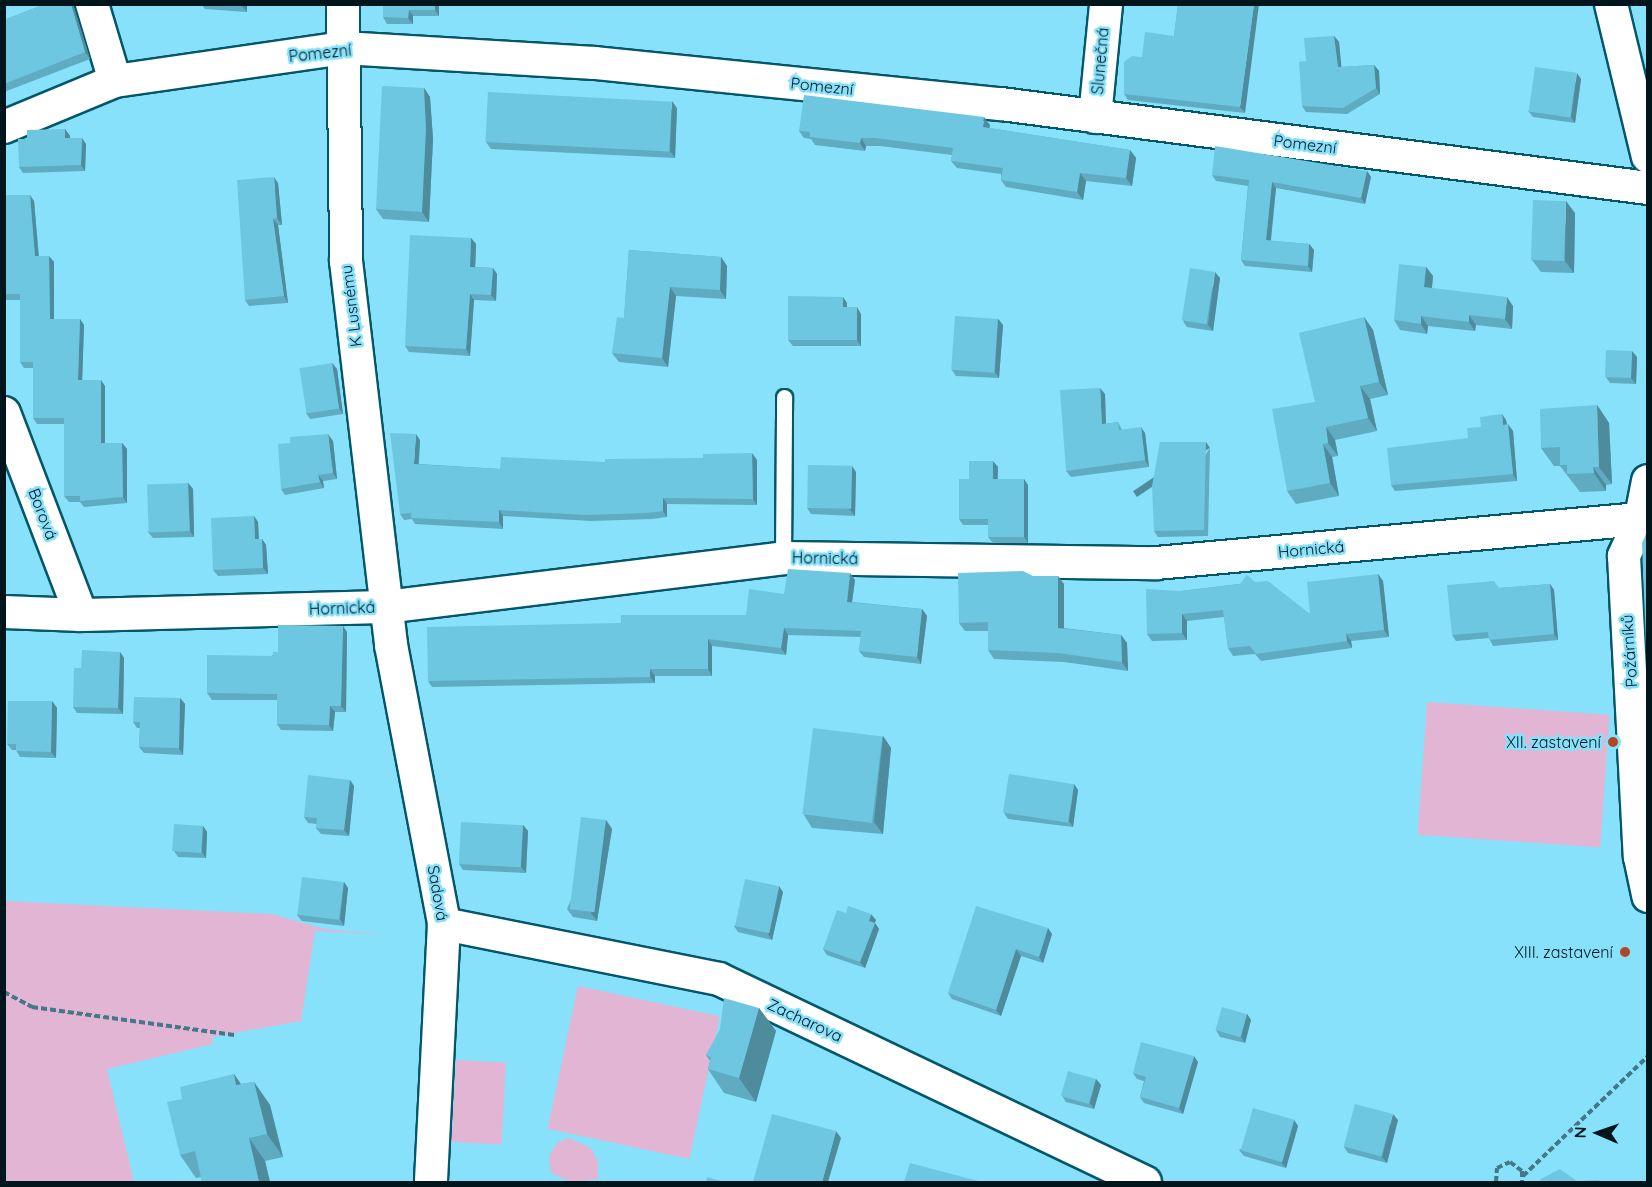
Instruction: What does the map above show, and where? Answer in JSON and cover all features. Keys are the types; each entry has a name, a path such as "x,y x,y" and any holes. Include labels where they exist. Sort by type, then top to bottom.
{"street":[{"path":"92,4 115,81"},
{"name":"K Lusnému","path":"344,4 346,261 386,607"},
{"name":"Slunečná","path":"1095,117 1106,4"},
{"path":"1611,4 1647,157"},
{"name":"Pomezní","path":"4,127 115,81 343,48 595,63 1095,117 1647,188"},
{"name":"Borová","path":"4,413 81,615"},
{"name":"Požárníků","path":"1647,481 1644,518 1624,556 1640,857 1647,896"},
{"name":"Hornická","path":"4,612 81,615 386,607 783,558 1156,563 1644,518"},
{"name":"Sadová","path":"386,607 444,924 431,1182"},
{"name":"Zacharova","path":"444,924 719,980 1144,1182"}],"lane":[{"path":"783,558 784,397"}],"path":[{"path":"4,992 32,1007 234,1035"},
{"path":"1522,1182 1523,1176 1647,1056"},
{"path":"1496,1182 1497,1168 1503,1163 1517,1165 1523,1176"}],"shaded area":[{"path":"1427,702 1610,715 1600,847 1418,835"},
{"path":"5,901 272,914 324,929 386,935 315,931 301,1021 212,1037 213,1044 107,1069 134,1182 5,1182"},
{"path":"578,986 720,1016 689,1159 548,1129"},
{"path":"456,1060 506,1063 502,1145 452,1142"},
{"path":"569,1138 591,1148 598,1162 598,1179 571,1182 551,1173 549,1156 558,1142"}],"building":[{"path":"45,4 71,4 85,52 4,84 4,20"},
{"path":"383,4 435,4 435,10 409,10 408,18 383,17"},
{"path":"1178,4 1254,4 1240,107 1124,94 1124,62 1132,56 1142,57 1145,32 1174,36"},
{"path":"1334,36 1338,67 1374,65 1376,88 1343,108 1302,106 1299,62 1306,61 1304,38"},
{"path":"1535,67 1577,73 1570,117 1529,112"},
{"path":"382,86 424,88 426,129 422,212 376,209"},
{"path":"488,92 672,102 669,152 485,142"},
{"path":"804,95 984,117 983,127 1130,150 1126,178 1080,173 1077,192 1001,180 1003,168 951,161 953,148 875,138 861,138 860,143 810,137 810,132 799,131"},
{"path":"65,129 65,138 82,138 81,165 19,167 18,139 27,139 27,130"},
{"path":"1215,146 1367,171 1361,198 1272,182 1266,240 1309,244 1308,266 1241,260 1249,180 1212,175"},
{"path":"274,177 277,218 273,219 284,296 245,300 237,180"},
{"path":"4,195 30,195 35,256 49,256 50,319 80,319 78,380 101,380 101,443 122,443 123,497 80,501 80,496 64,496 64,418 33,418 33,362 20,362 20,294 4,294"},
{"path":"1533,200 1566,201 1564,261 1531,260"},
{"path":"410,235 471,238 470,267 493,268 491,295 470,294 466,349 405,346"},
{"path":"629,250 721,257 720,290 670,287 662,358 612,353 617,317 624,318"},
{"path":"1399,264 1426,267 1424,287 1507,297 1505,319 1469,315 1469,322 1421,316 1421,324 1394,320"},
{"path":"1190,268 1215,272 1206,324 1182,320"},
{"path":"788,296 843,297 843,307 857,307 857,340 788,340"},
{"path":"955,316 998,319 994,373 951,370"},
{"path":"1364,317 1379,382 1360,386 1368,418 1326,427 1328,443 1323,444 1330,483 1287,491 1272,409 1315,402 1299,333"},
{"path":"1606,350 1632,351 1631,378 1605,377"},
{"path":"332,363 339,408 307,414 299,368"},
{"path":"1100,388 1102,424 1118,422 1119,430 1141,427 1145,460 1066,471 1060,390"},
{"path":"1597,405 1599,467 1593,467 1594,473 1567,474 1567,465 1560,465 1560,447 1541,448 1540,409"},
{"path":"1502,414 1503,425 1508,424 1513,474 1391,485 1387,448 1468,438 1467,428 1481,427 1480,417"},
{"path":"390,433 416,434 414,464 500,469 501,457 605,462 605,459 703,458 703,454 752,453 753,499 663,498 663,511 647,513 586,515 499,510 499,522 411,518 412,497 411,513 400,514"},
{"path":"328,434 333,473 318,475 320,482 281,489 278,444 290,443 290,437"},
{"path":"1160,442 1206,442 1204,530 1154,531 1152,486"},
{"path":"969,461 993,461 993,479 1024,479 1024,537 988,537 988,519 959,519 959,479 969,479"},
{"path":"808,465 852,466 851,509 807,508"},
{"path":"188,483 190,531 149,532 147,484"},
{"path":"254,516 255,539 262,539 263,568 213,570 211,518"},
{"path":"1647,532 1647,670 1642,543"},
{"path":"788,569 850,573 847,602 922,609 917,657 859,651 861,631 784,628 781,648 708,639 708,669 650,669 650,677 428,681 427,627 621,623 621,615 746,615 749,589 784,594"},
{"path":"1023,571 1033,576 1058,576 1058,628 1121,635 1122,662 1058,653 988,650 988,622 959,623 958,573"},
{"path":"1378,574 1384,630 1346,634 1347,641 1256,654 1250,646 1228,648 1223,610 1182,614 1182,633 1147,634 1146,589 1181,591 1240,584 1247,575 1255,582 1268,581 1310,614 1307,582"},
{"path":"1494,581 1499,588 1550,584 1554,634 1489,640 1488,632 1452,635 1447,585"},
{"path":"278,625 343,626 341,706 330,706 329,725 277,724 277,694 207,693 207,655 273,656 273,652 278,652"},
{"path":"82,650 120,652 118,708 73,707 74,668 81,668"},
{"path":"134,697 180,698 179,748 139,747 140,722 133,722"},
{"path":"8,701 52,701 51,752 16,751 16,744 7,744"},
{"path":"813,728 882,737 872,823 802,814"},
{"path":"1009,774 1074,784 1068,823 1003,813"},
{"path":"308,775 350,780 344,830 316,828 317,818 304,817"},
{"path":"581,817 606,820 594,912 570,909"},
{"path":"461,822 523,825 521,867 459,864"},
{"path":"174,824 203,826 201,853 172,851"},
{"path":"302,877 344,882 339,920 297,915"},
{"path":"745,879 779,886 769,933 735,926"},
{"path":"848,906 871,914 869,921 875,923 860,962 823,949 837,910 846,913"},
{"path":"976,906 1048,928 1039,957 1016,949 996,1010 948,993"},
{"path":"724,998 759,1008 739,1078 708,1069 711,1057 706,1055 720,1029"},
{"path":"1222,1007 1247,1014 1240,1037 1215,1030"},
{"path":"1141,1042 1194,1056 1179,1108 1140,1097 1146,1077 1133,1073"},
{"path":"1068,1071 1096,1079 1089,1104 1061,1096"},
{"path":"234,1074 236,1085 254,1082 267,1134 249,1138 259,1182 202,1182 195,1151 180,1155 167,1102 182,1099 180,1087"},
{"path":"1355,1104 1393,1114 1381,1157 1344,1147"},
{"path":"1253,1108 1294,1120 1282,1162 1241,1150"},
{"path":"772,1114 836,1131 822,1182 753,1182"},
{"path":"910,1163 982,1182 904,1182"},
{"path":"1560,1169 1577,1181 1599,1180 1601,1182 1540,1182 1541,1179"},
{"path":"707,1177 725,1182 706,1182"}],"place":[{"name":"XII. zastavení","path":"1613,742"},
{"name":"XIII. zastavení","path":"1625,952"}]}
